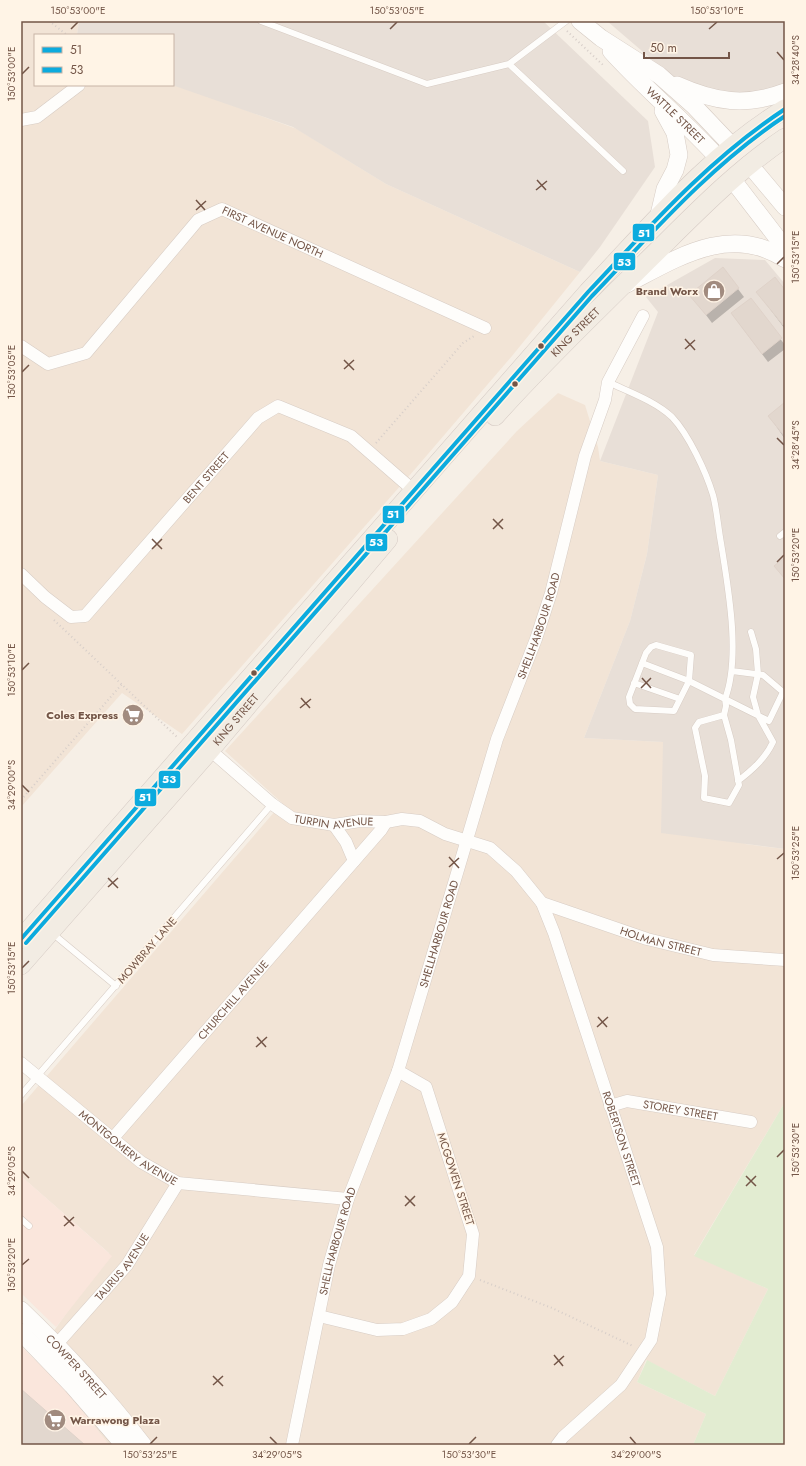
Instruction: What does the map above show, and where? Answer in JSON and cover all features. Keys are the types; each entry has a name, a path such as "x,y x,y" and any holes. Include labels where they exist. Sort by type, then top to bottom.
{"main road":[{"name":"WATTLE STREET","path":"580,21 601,38 659,75 694,106 749,164"},
{"name":"WATTLE STREET","path":"601,38 654,97 690,129 719,159 744,196 785,248"},
{"path":"659,75 689,90 728,101 757,100 785,92"},
{"path":"654,97 672,127 679,148 678,163 665,189 658,219"},
{"name":"KING STREET","path":"21,939 588,292 658,219 732,146 785,109"},
{"name":"KING STREET","path":"21,965 55,936 420,500 504,406 619,288 732,179 749,164 785,138"},
{"path":"749,164 785,207"},
{"path":"619,288 685,254 720,245 750,244 770,250 785,259"},
{"name":"COWPER STREET","path":"21,1310 56,1344 98,1390 143,1445"},
{"name":"COWPER STREET","path":"21,1332 72,1385 124,1445"}],"street":[{"path":"21,120 38,116 78,86"},
{"name":"FIRST AVENUE NORTH","path":"21,346 48,364 86,353 198,220 222,209 485,328"},
{"name":"SHELLHARBOUR ROAD","path":"292,1445 330,1265 348,1199 398,1071 497,739 536,640 551,593 586,451 605,400 608,382 643,316"},
{"name":"BENT STREET","path":"21,574 45,597 71,617 85,616 258,418 278,406 351,436 413,490"},
{"path":"176,763 195,753 210,750"},
{"name":"TURPIN AVENUE","path":"210,750 272,804 292,818 334,825 360,821 386,822 402,819 420,821 445,834 466,840"},
{"name":"CHURCHILL AVENUE","path":"113,1138 381,830 386,822"},
{"path":"334,825 346,842 354,861"},
{"name":"ROBERTSON STREET","path":"466,840 490,848 516,871 542,903 554,933 657,1247 660,1294 651,1340 621,1385 563,1437 557,1445"},
{"name":"HOLMAN STREET","path":"542,903 647,939 713,955 785,960"},
{"name":"MONTGOMERY AVENUE","path":"21,1063 141,1162 178,1182 348,1199"},
{"name":"MCGOWEN STREET","path":"319,1316 377,1330 403,1329 431,1319 452,1302 469,1276 473,1234 426,1087 398,1071"},
{"name":"STOREY STREET","path":"610,1106 627,1101 751,1122"},
{"name":"TAURUS AVENUE","path":"56,1344 127,1265 178,1182"}],"lane":[{"path":"261,21 427,84 509,64 563,23"},
{"path":"509,64 623,171"},
{"path":"608,382 646,400 672,418 685,436 705,474 713,496 730,603 732,671 730,686 725,699 726,706 724,715 731,740 739,785 729,803 704,798 705,776 694,728 699,722 724,715"},
{"path":"738,781 760,761 768,752 773,742 758,715 753,698 758,674 756,649 751,632"},
{"path":"656,646 691,655 689,681 674,711 635,709 630,704 629,696 642,663 650,647 656,646"},
{"path":"642,663 689,681 769,721 783,692 763,675 732,671"},
{"path":"634,683 680,699"},
{"name":"MOWBRAY LANE","path":"21,1095 272,804"},
{"path":"55,936 116,986"},
{"path":"21,1219 29,1226"}],"path":[{"path":"49,21 66,34"},
{"path":"563,23 604,66"},
{"path":"369,451 463,343 485,328"},
{"path":"49,615 182,741"},
{"path":"21,800 122,684"},
{"path":"469,1276 552,1308 644,1351"}],"shaded area":[{"path":"21,21 79,21 77,34 34,34 34,86 174,86 174,84 297,129 386,184 580,272 512,356 416,468 182,734 122,693 21,807"},
{"path":"79,21 543,21 648,121 655,167 600,247 580,272 386,184 293,127 174,86 174,34 77,34"},
{"path":"607,21 785,21 785,85 746,95 709,91 670,75"},
{"path":"715,258 765,260 785,284 785,849 661,833 663,742 584,738 630,621 647,554 658,475 600,461 658,312 646,297"},
{"path":"558,393 585,405 598,447 600,461 658,475 647,554 630,621 584,738 663,742 745,844 785,849 785,1102 694,1255 768,1289 715,1396 646,1360 637,1382 706,1414 693,1445 109,1445 69,1394 34,1359 109,1253 21,1176 21,1106 282,803 225,751 517,431"},
{"path":"21,1176 112,1256 56,1327 21,1293"},
{"name":"Warrawong Plaza","path":"21,1346 69,1394 109,1445 21,1445"}],"green space":[{"path":"785,1102 785,1445 693,1445 706,1414 637,1382 647,1360 715,1396 768,1289 694,1256"}],"building":[{"name":"Brand Worx","path":"723,267 739,288 706,315 689,295"},
{"path":"775,277 785,290 785,324 783,325 756,292"},
{"path":"751,298 782,338 762,354 731,313"},
{"path":"785,402 785,437 768,416"},
{"path":"785,557 785,579 774,566"},
{"path":"21,1389 85,1445 21,1445"}],"transit line":[{"name":"51","path":"21,939 588,292 681,194 731,149 785,109"},
{"name":"53","path":"26,943 592,296 660,224 707,178 758,135 785,116"}],"place":[{"name":"Brand Worx","path":"714,291"},
{"name":"Coles Express","path":"133,715"},
{"name":"Warrawong Plaza","path":"55,1420"}]}
